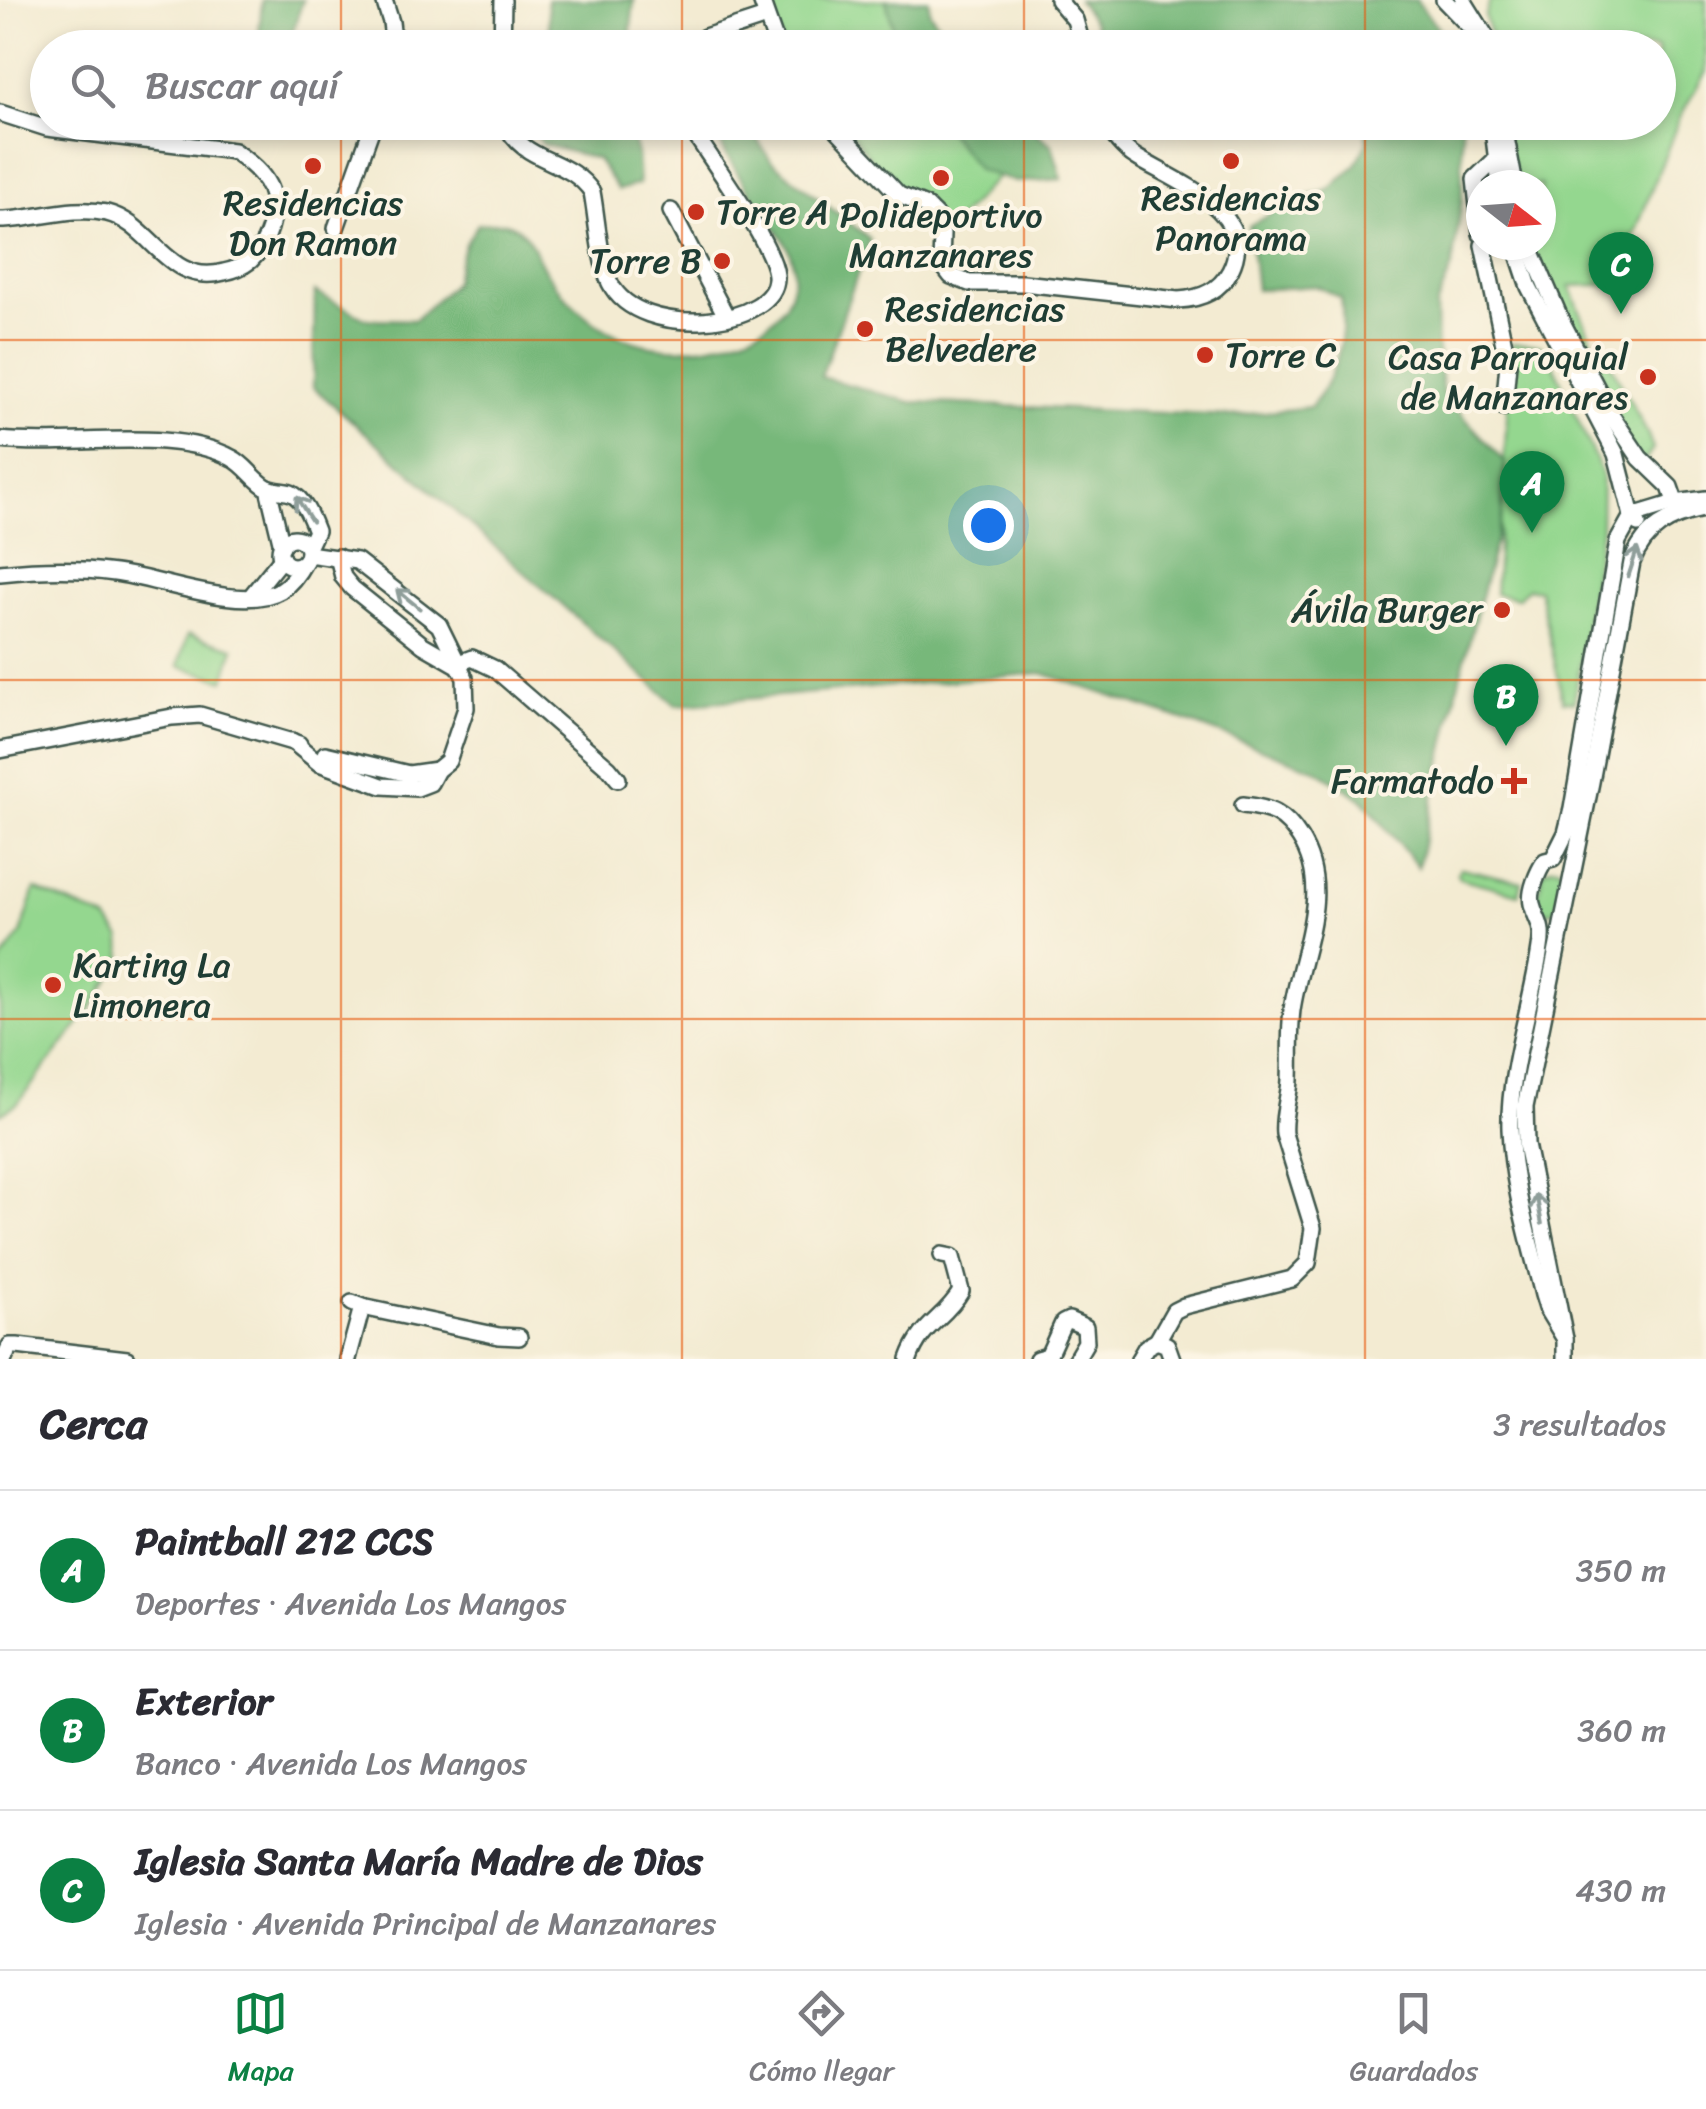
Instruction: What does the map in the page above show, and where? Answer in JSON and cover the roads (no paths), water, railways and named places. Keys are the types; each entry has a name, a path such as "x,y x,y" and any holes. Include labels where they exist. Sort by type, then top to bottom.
{"street":[{"path":"384,0 392,30"},
{"path":"502,30 503,0"},
{"path":"761,0 771,30"},
{"path":"1058,0 1075,20 1078,30"},
{"path":"1444,0 1472,30"},
{"path":"1463,0 1484,30"},
{"path":"726,30 766,17"},
{"path":"0,112 30,122"},
{"path":"0,220 84,210 110,214 192,275 242,268 266,240 274,203 257,168 234,151 145,140"},
{"path":"336,228 368,140"},
{"path":"517,140 540,159 569,169 592,192 610,283 627,302 645,313 676,323 726,316 760,306 772,292 776,276 767,248 698,140"},
{"path":"847,140 898,195 926,206 936,216 942,234 941,263 957,280 1178,300 1213,292 1234,259 1234,240 1227,222 1196,189 1130,152 1120,140"},
{"path":"1497,140 1508,170"},
{"path":"1501,170 1503,140"},
{"path":"1486,170 1502,158"},
{"path":"671,210 726,316"},
{"path":"1486,260 1508,364 1504,407"},
{"path":"1520,260 1528,287 1616,454 1632,516 1648,534"},
{"path":"1535,260 1561,320 1611,415 1640,458 1670,487 1677,508"},
{"path":"0,440 193,445 234,458 268,488 295,494 316,531 307,554 284,588 263,596 233,598 105,572 0,572"},
{"path":"268,488 282,552 293,566 307,554"},
{"path":"1552,859 1566,833 1572,808 1618,540 1632,516 1706,499"},
{"path":"1565,1359 1565,1339 1524,1126 1528,1083 1636,550 1677,508 1706,508"},
{"path":"0,750 200,715 292,742 318,763 382,786 418,788 430,783 448,761 466,708 465,678 439,625 357,561 307,554 295,538 252,595"},
{"path":"338,558 343,577 352,588 423,645 456,664"},
{"path":"456,664 472,658 495,669 618,779"},
{"path":"1139,1359 1146,1347 1157,1341 1174,1311 1292,1279 1308,1264 1313,1245 1313,1228 1282,1120 1290,1080 1292,1009 1314,910 1312,858 1284,817 1270,808 1243,806"},
{"path":"1565,1339 1548,1312 1543,1295 1520,1196 1510,1126 1530,992 1541,947 1538,912 1532,900 1538,871 1545,861 1552,859 1568,866 1574,864"},
{"path":"1538,912 1553,919 1563,916"},
{"path":"908,1359 922,1330 956,1302 961,1291 956,1264 952,1257 942,1255"},
{"path":"348,1359 357,1305 519,1337"},
{"path":"1037,1359 1048,1356 1063,1323 1070,1320 1085,1327 1086,1342 1076,1359"},
{"path":"1157,1341 1167,1346 1172,1359"},
{"path":"4,1359 10,1346 17,1346 127,1359"}],"place":[{"name":"Residencias Panorama","path":"1231,161"},
{"name":"Residencias Don Ramon","path":"313,166"},
{"name":"Polideportivo Manzanares","path":"941,178"},
{"name":"Torre A","path":"696,212"},
{"name":"Torre B","path":"722,261"},
{"name":"Iglesia Santa María Madre de Dios","path":"1621,314"},
{"name":"Residencias Belvedere","path":"865,329"},
{"name":"Torre C","path":"1205,355"},
{"name":"Casa Parroquial de Manzanares","path":"1648,377"},
{"name":"Paintball 212 CCS","path":"1532,533"},
{"name":"Ávila Burger","path":"1502,610"},
{"name":"Exterior","path":"1506,746"},
{"name":"Farmatodo","path":"1514,781"},
{"name":"Karting La Limonera","path":"53,985"}]}
